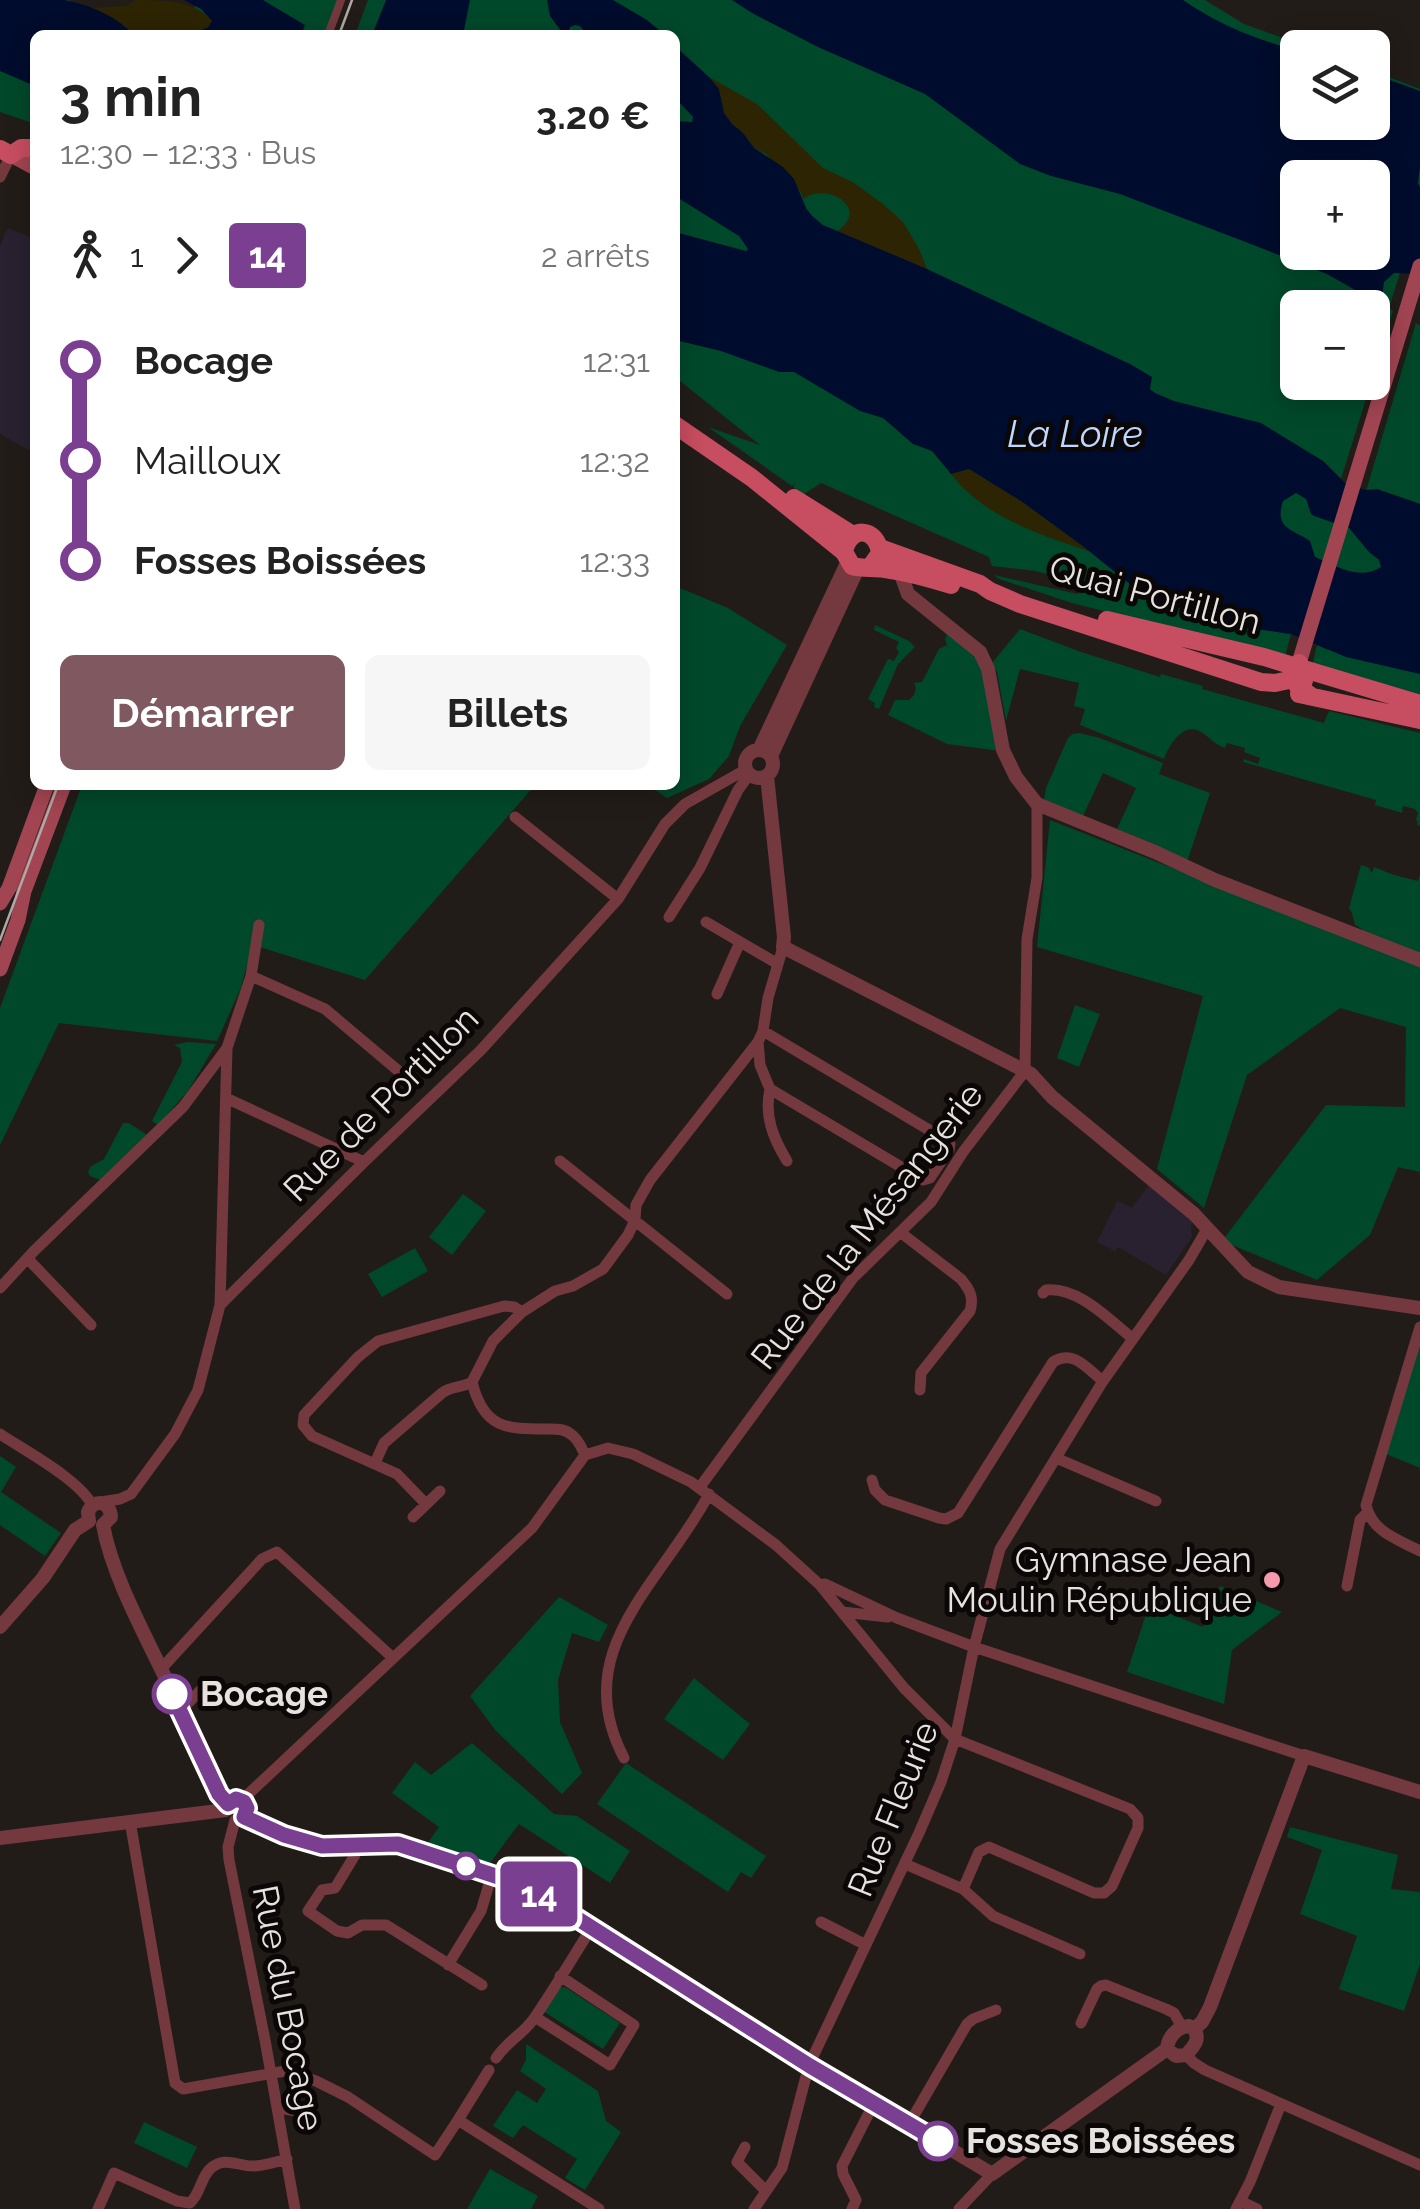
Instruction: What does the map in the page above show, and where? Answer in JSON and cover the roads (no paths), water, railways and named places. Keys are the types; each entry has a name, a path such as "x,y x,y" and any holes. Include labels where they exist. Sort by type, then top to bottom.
{"main road":[{"path":"6,152 30,165"},
{"path":"1295,678 1420,266"},
{"path":"680,428 752,478 788,494 855,557 976,592 986,587"},
{"path":"855,557 864,533 870,534 880,548 986,587 1020,604 1214,668 1275,684 1295,678 1317,692 1420,716"},
{"path":"855,557 878,558 880,548"},
{"name":"Quai Portillon","path":"1011,598 1024,594 1295,678"},
{"path":"1214,668 1226,676 1295,678 1420,704"},
{"path":"0,903 46,790"},
{"path":"0,970 24,891 62,790"}],"street":[{"path":"330,30 342,0"},
{"path":"0,177 6,152"},
{"path":"765,753 747,756 744,765 747,772 760,779 772,769 765,753 855,557"},
{"path":"900,572 908,594 980,652 988,669 1003,750 1016,777 1037,804 1214,880 1420,960"},
{"path":"669,917 700,868 747,772"},
{"name":"Rue de Portillon","path":"220,1305 481,1050 618,899 665,824 686,804 747,772"},
{"path":"760,1037 950,1144 930,1178 923,1180 770,1089 760,1065 760,1037 764,1014 783,946 767,776"},
{"name":"Rue de la Mésangerie","path":"624,1758 611,1731 605,1690 611,1653 626,1624 704,1491 853,1278 936,1196 963,1152 1025,1070 1027,939 1038,878 1037,804"},
{"path":"516,817 618,899"},
{"path":"706,922 778,964"},
{"path":"0,1288 183,1107 227,1048 252,976 259,925"},
{"path":"716,994 740,942"},
{"path":"783,946 1031,1074 1052,1097 1194,1214 1248,1272 1279,1287 1420,1308"},
{"path":"252,976 319,1005 414,1084"},
{"path":"375,1463 384,1444 442,1393 472,1382 494,1341 522,1312 555,1290 574,1286 600,1272 621,1246 635,1220 636,1204 650,1180 760,1037"},
{"path":"227,1048 220,1305 198,1390 176,1434 132,1494 97,1504 88,1512 107,1544 219,1794 235,1810 305,1842 322,1846 398,1844 526,1886 810,2066 992,2174"},
{"path":"770,1089 766,1104 770,1125 787,1160"},
{"path":"226,1098 364,1162"},
{"path":"560,1161 727,1294"},
{"name":"Rue Fleurie","path":"754,2209 782,2168 810,2066 941,1782 955,1740 974,1646 1000,1549 1103,1382 1207,1229"},
{"path":"900,1232 961,1279 973,1300 970,1311 921,1373 920,1390"},
{"path":"28,1260 91,1324"},
{"path":"1042,1293 1058,1289 1078,1296 1132,1338"},
{"path":"426,1504 397,1474 312,1436 303,1425 304,1415 378,1341 504,1306 522,1312"},
{"path":"1420,1327 1366,1498 1367,1513 1383,1532 1420,1550"},
{"path":"872,1480 884,1500 938,1518 953,1517 1053,1362 1073,1357 1103,1382"},
{"path":"472,1382 482,1406 497,1423 515,1429 564,1430 578,1440 585,1455"},
{"path":"0,1434 58,1472 97,1504 108,1506 111,1513 110,1520 75,1530 43,1578 0,1627"},
{"path":"0,1838 235,1810 532,1528 585,1455 608,1448 634,1454 676,1474 776,1546 820,1585 904,1688 955,1740 1135,1812 1139,1823 1112,1886 1104,1893 1094,1893 988,1847 980,1852 963,1889"},
{"path":"1056,1458 1156,1501"},
{"path":"413,1517 440,1491"},
{"path":"1346,1586 1360,1520 1367,1513"},
{"path":"161,1669 262,1558 276,1552 393,1658"},
{"path":"820,1585 974,1646 1420,1792"},
{"path":"842,1612 897,1618"},
{"path":"180,1711 208,1682"},
{"path":"959,2209 992,2174 1167,2049 1171,2037 1202,2022 1304,1756"},
{"name":"Rue du Bocage","path":"235,1810 229,1860 295,2209"},
{"path":"130,1821 175,2083 183,2089 285,2071 348,2097 436,2154 489,2070"},
{"path":"354,1846 356,1855 334,1888 322,1890 308,1911 337,1931 348,1933 362,1925 386,1925 482,1985"},
{"path":"905,1864 963,1889 994,1916 1080,1954"},
{"path":"448,1964 481,1912 492,1874"},
{"path":"821,1922 866,1945"},
{"path":"496,2058 505,2044 522,2034 535,2017 592,1927"},
{"path":"535,2017 610,2065 634,2024 560,1976"},
{"path":"1081,2023 1097,1989 1106,1986 1166,2009 1197,2034 1197,2041 1186,2055 1176,2056 1167,2049"},
{"path":"909,2124 967,2024 972,2018 996,2010"},
{"path":"1186,2055 1204,2070 1420,2165"},
{"path":"852,2209 856,2200 842,2166 874,2103"},
{"path":"1257,2209 1238,2205 1282,2104"},
{"path":"278,2108 313,2117"},
{"path":"458,2120 600,2209"},
{"path":"745,2147 738,2162 766,2191"},
{"path":"98,2209 114,2173 190,2203 205,2175 217,2164 230,2161 258,2166 286,2160"}],"water":[{"path":"0,0 73,2 111,17 129,30 30,30 30,84 0,71"},
{"path":"184,0 263,0 305,25 303,30 202,30 212,21"},
{"path":"386,0 470,0 464,30 374,30"},
{"path":"547,0 613,0 659,30 583,30 575,25 560,30 550,16"},
{"path":"732,0 1183,0 1238,30 1280,46 1280,140 1390,140 1390,80 1420,91 1420,274 1394,273 1384,282 1383,290 1355,290 1317,270 1390,270 1390,160 1280,160 1280,255 1120,194 1020,164 925,94 818,47"},
{"name":"La Loire","path":"680,51 719,89 724,113 732,124 754,148 794,179 806,208 823,225 1130,364 1152,377 1150,389 1155,393 1261,423 1323,461 1345,483 1420,504 1420,674 1346,657 1291,634 1241,627 1160,602 1131,585 1021,501 969,469 951,474 932,451 913,444 883,418 860,411 794,372 779,372 680,341 680,233 748,249 739,236 680,199 680,121 692,122 693,117 680,103","holes":["1296,493 1306,499 1311,514 1349,528 1381,567 1356,572 1315,557 1310,541 1283,523 1283,501"]}],"tram line":[{"path":"341,30 352,0"},
{"path":"0,940 56,790"}],"place":[{"name":"Gymnase Jean Moulin République","path":"1272,1580"},
{"name":"Bocage","path":"172,1694"},
{"name":"Fosses Boissées","path":"938,2141"}]}
